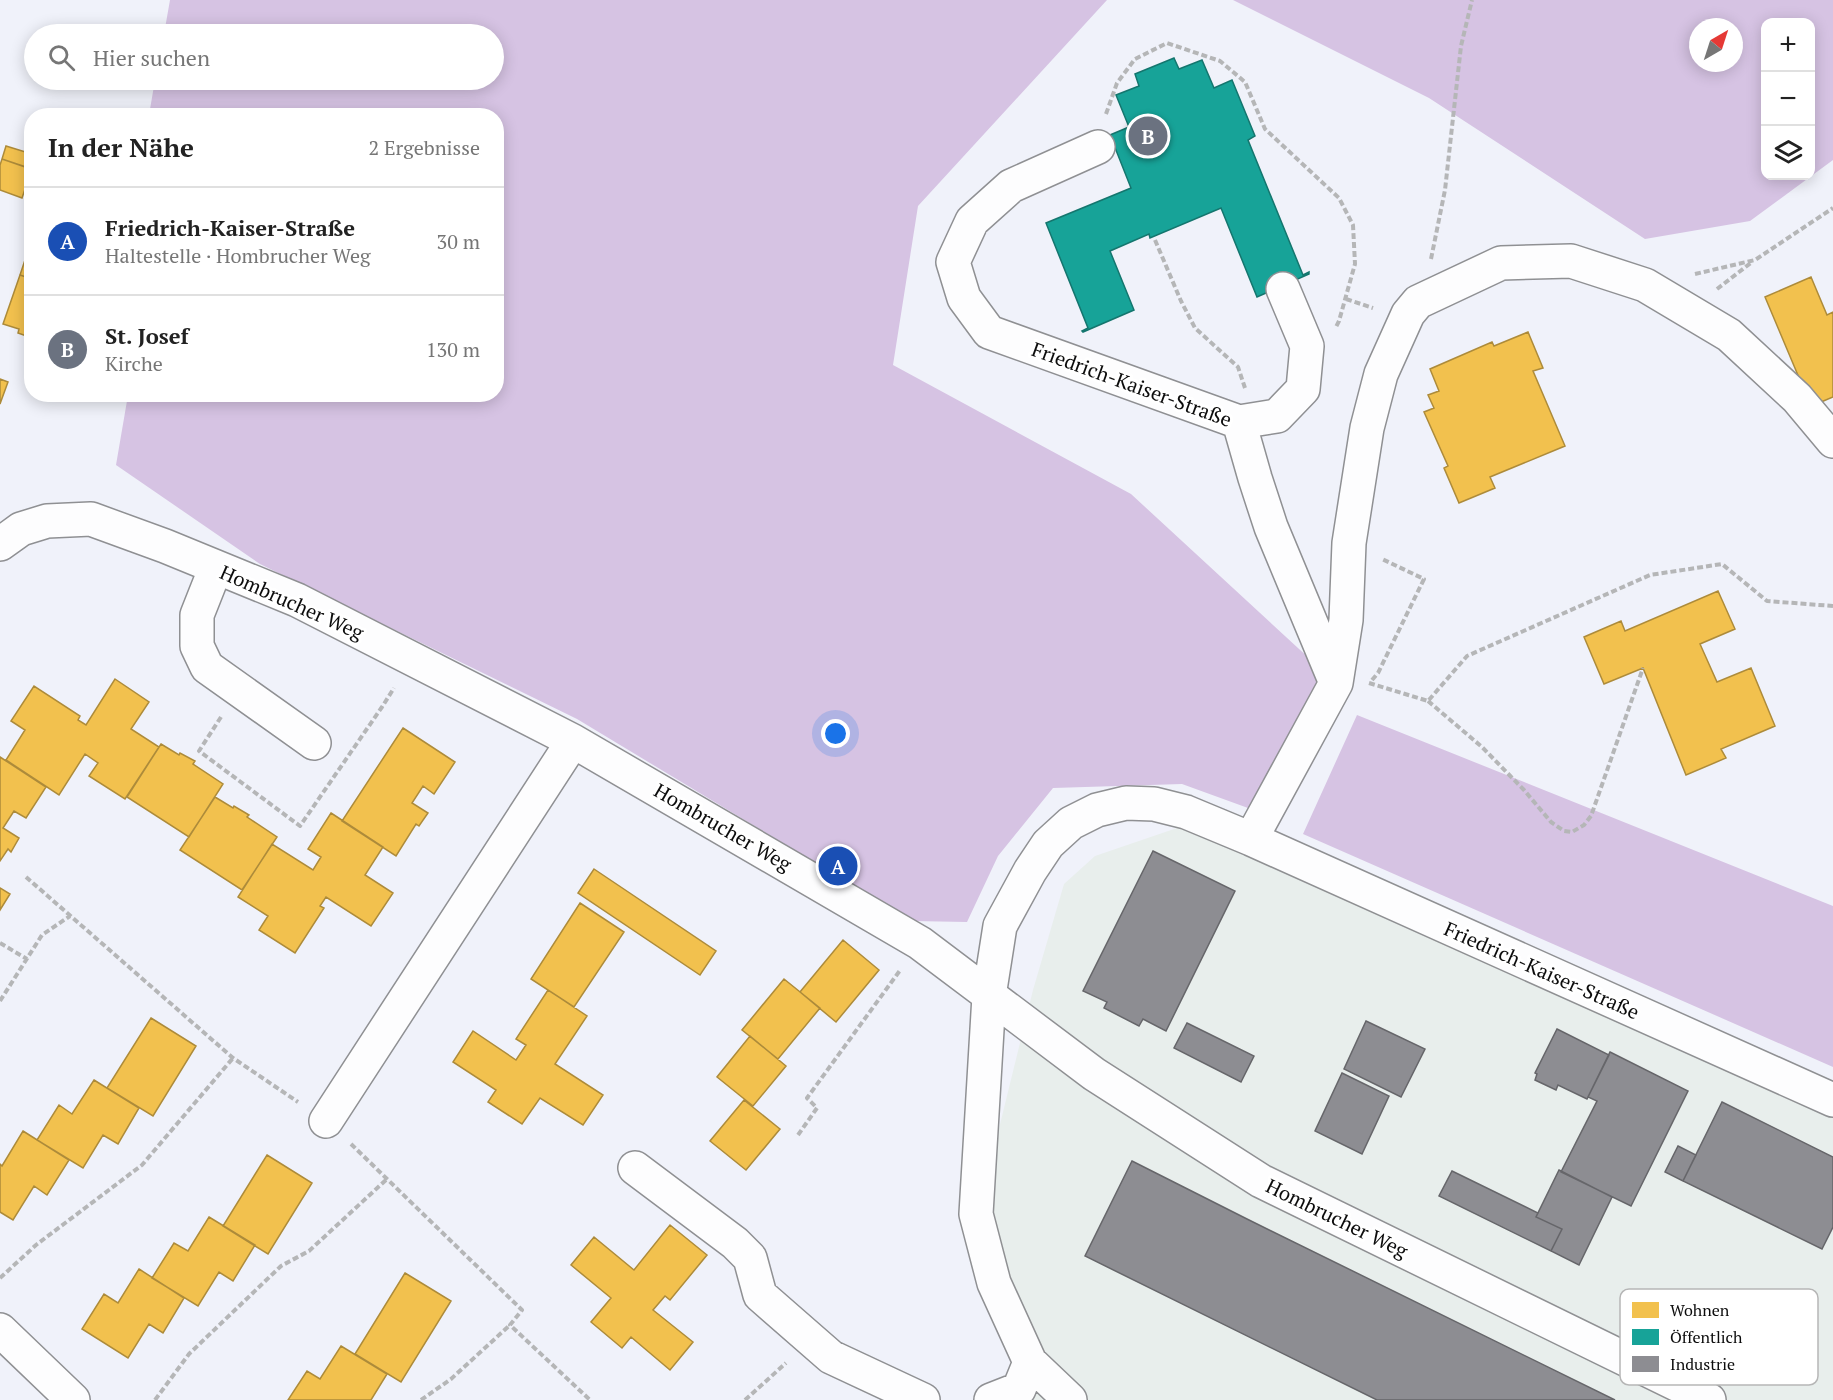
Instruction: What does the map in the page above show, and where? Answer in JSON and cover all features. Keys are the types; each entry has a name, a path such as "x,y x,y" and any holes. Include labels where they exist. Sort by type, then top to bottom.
{"street":[{"name":"Friedrich-Kaiser-Straße","path":"1098,147 1011,186 972,221 953,262 964,298 988,332 1239,422 1271,527 1336,683"},
{"path":"1251,839 1336,683 1346,620 1349,543 1366,428 1381,374 1408,314 1418,302 1501,263 1571,261 1645,285 1729,335 1797,398 1833,441"},
{"path":"1239,422 1276,416 1303,389 1307,346 1283,289"},
{"name":"Hombrucher Weg","path":"0,544 21,529 47,521 91,519 297,600 573,741 920,943 1094,1074 1261,1181 1620,1357"},
{"path":"216,567 197,615 197,646 207,667 314,743"},
{"path":"326,1120 573,741"},
{"name":"Friedrich-Kaiser-Straße","path":"989,996 1000,926 1030,871 1048,844 1071,823 1097,810 1126,803 1154,804 1186,812 1251,839 1833,1100"},
{"path":"989,996 976,1214 994,1283 1030,1362 1070,1400"},
{"path":"635,1168 735,1243 750,1258 760,1295 831,1357 923,1400"},
{"path":"0,1330 73,1400"},
{"path":"991,1400 1019,1389 1030,1362"},
{"name":"Hombrucher Weg","path":"1677,1385 1708,1400"}],"path":[{"path":"1418,302 1431,257 1445,190 1461,46 1472,0"},
{"path":"1098,147 1104,118 1117,83 1135,59 1167,43 1220,61 1245,82 1265,129 1339,198 1353,225 1355,264 1334,331"},
{"path":"1689,311 1755,260 1833,208"},
{"path":"1155,240 1181,302 1195,328 1238,367 1248,401 1239,422"},
{"path":"1645,285 1755,260"},
{"path":"1428,701 1467,656 1650,575 1722,564 1767,602 1833,606"},
{"path":"1336,683 1368,683 1428,701 1482,747 1551,822 1564,831 1572,832 1584,825 1591,816 1642,668"},
{"path":"27,877 233,1058 326,1120 522,1310 510,1325 451,1379 421,1400"},
{"path":"0,1001 42,935 70,916"},
{"path":"0,943 27,959"},
{"path":"798,1135 817,1108 807,1098 920,943"},
{"path":"0,1278 36,1245 142,1165 233,1058"},
{"path":"155,1400 189,1354 281,1266 309,1251 387,1179"},
{"path":"510,1325 590,1400"},
{"path":"745,1400 811,1340"}],"shaded area":[{"path":"170,0 1107,0 918,206 893,365 1131,494 1336,683 1270,816 1182,784 1053,788 998,856 967,922 912,921 577,719 260,564 116,465 127,402 504,402 504,108 150,108 153,90 504,90 504,24 166,24"},
{"path":"1233,0 1833,0 1833,160 1815,173 1815,18 1761,18 1761,180 1806,180 1750,221 1645,239 1429,98"},
{"path":"1357,715 1833,906 1833,1067 1303,834"},
{"path":"1177,828 1272,836 1833,1096 1833,1400 1020,1400 1032,1360 978,1214 1033,990 1064,884 1095,856"}],"building: Wohnen":[{"path":"6,146 24,152 24,167 2,159"},
{"path":"2,159 24,166 22,198 0,190"},
{"path":"24,263 24,276 20,275"},
{"path":"20,275 24,276 24,335 18,333 19,329 3,324"},
{"path":"1811,277 1827,315 1833,312 1833,397 1814,405 1808,399 1765,297"},
{"path":"1528,332 1543,368 1533,371 1565,446 1490,477 1495,488 1459,503 1444,468 1448,466 1424,412 1434,408 1428,395 1439,391 1430,369 1492,342 1494,346"},
{"path":"0,379 8,382 0,404"},
{"path":"1718,591 1735,629 1700,644 1717,682 1751,668 1775,726 1721,749 1726,758 1686,775 1643,668 1604,684 1584,637 1621,621 1625,631"},
{"path":"115,679 149,702 131,729 159,747 125,799 89,776 98,763 85,754 59,795 6,760 25,730 11,721 34,686 80,716 78,720 86,725"},
{"path":"403,728 455,762 434,794 423,786 412,803 428,813 419,826 416,824 396,856 342,821"},
{"path":"161,744 195,761 193,764 223,784 189,837 127,797"},
{"path":"0,757 46,787 26,818 14,811 3,828 19,838 11,852 8,849 0,861"},
{"path":"215,797 249,815 247,817 277,837 242,890 180,850"},
{"path":"331,813 383,847 365,875 393,893 371,926 326,897 320,906 324,908 295,953 259,930 268,916 238,897 272,844 313,870 321,857 308,849"},
{"path":"594,869 716,951 700,975 578,893"},
{"path":"0,888 10,894 0,910"},
{"path":"580,903 624,932 574,1007 531,979"},
{"path":"843,940 879,970 836,1022 800,992"},
{"path":"784,979 820,1008 778,1059 742,1030"},
{"path":"548,990 587,1016 555,1064 603,1095 583,1125 540,1098 522,1124 488,1102 496,1090 453,1062 473,1031 516,1060 526,1045 516,1039"},
{"path":"151,1018 196,1046 153,1116 107,1088"},
{"path":"750,1036 786,1066 753,1106 717,1077"},
{"path":"94,1080 139,1108 118,1144 103,1135 83,1168 37,1140 59,1105 72,1114"},
{"path":"744,1100 780,1129 746,1170 710,1141"},
{"path":"23,1131 69,1160 47,1195 34,1186 13,1220 0,1212 0,1164 2,1166"},
{"path":"267,1155 312,1183 268,1254 223,1226"},
{"path":"209,1217 255,1245 233,1281 219,1272 198,1306 152,1278 174,1243 188,1251"},
{"path":"670,1225 707,1255 670,1300 665,1296 653,1310 693,1342 670,1370 631,1337 622,1348 591,1322 611,1298 571,1265 594,1237 634,1270"},
{"path":"139,1269 184,1298 163,1333 149,1324 128,1358 82,1329 104,1294 118,1303"},
{"path":"405,1273 451,1301 401,1382 355,1354"},
{"path":"341,1346 387,1374 371,1400 288,1400 307,1371 320,1379"}],"building: Öffentlich":[{"path":"1174,58 1179,69 1202,60 1214,88 1232,80 1255,136 1248,140 1303,275 1309,272 1309,274 1257,297 1221,208 1150,238 1149,234 1110,251 1134,310 1083,332 1088,328 1046,223 1131,188 1110,135 1129,127 1116,95 1139,86 1135,74"}],"building: Industrie":[{"path":"1153,851 1235,891 1166,1031 1143,1019 1139,1026 1104,1008 1107,1002 1083,991"},
{"path":"1366,1021 1425,1049 1401,1097 1344,1069"},
{"path":"1187,1023 1254,1056 1241,1082 1174,1048"},
{"path":"1557,1029 1609,1055 1587,1099 1558,1085 1556,1090 1535,1080 1537,1074 1535,1073"},
{"path":"1610,1052 1688,1091 1631,1206 1561,1172 1597,1101 1588,1097"},
{"path":"1342,1073 1389,1096 1362,1154 1315,1131"},
{"path":"1722,1102 1833,1157 1833,1227 1822,1249 1683,1181"},
{"path":"1678,1146 1696,1155 1683,1181 1665,1172"},
{"path":"1132,1161 1615,1400 1377,1400 1085,1256"},
{"path":"1559,1170 1612,1197 1579,1265 1551,1251 1562,1229 1536,1217"},
{"path":"1452,1171 1538,1213 1536,1217 1562,1229 1551,1251 1439,1196"}],"place":[{"name":"St. Josef","path":"1148,136"},
{"name":"Friedrich-Kaiser-Straße","path":"838,866"}]}
